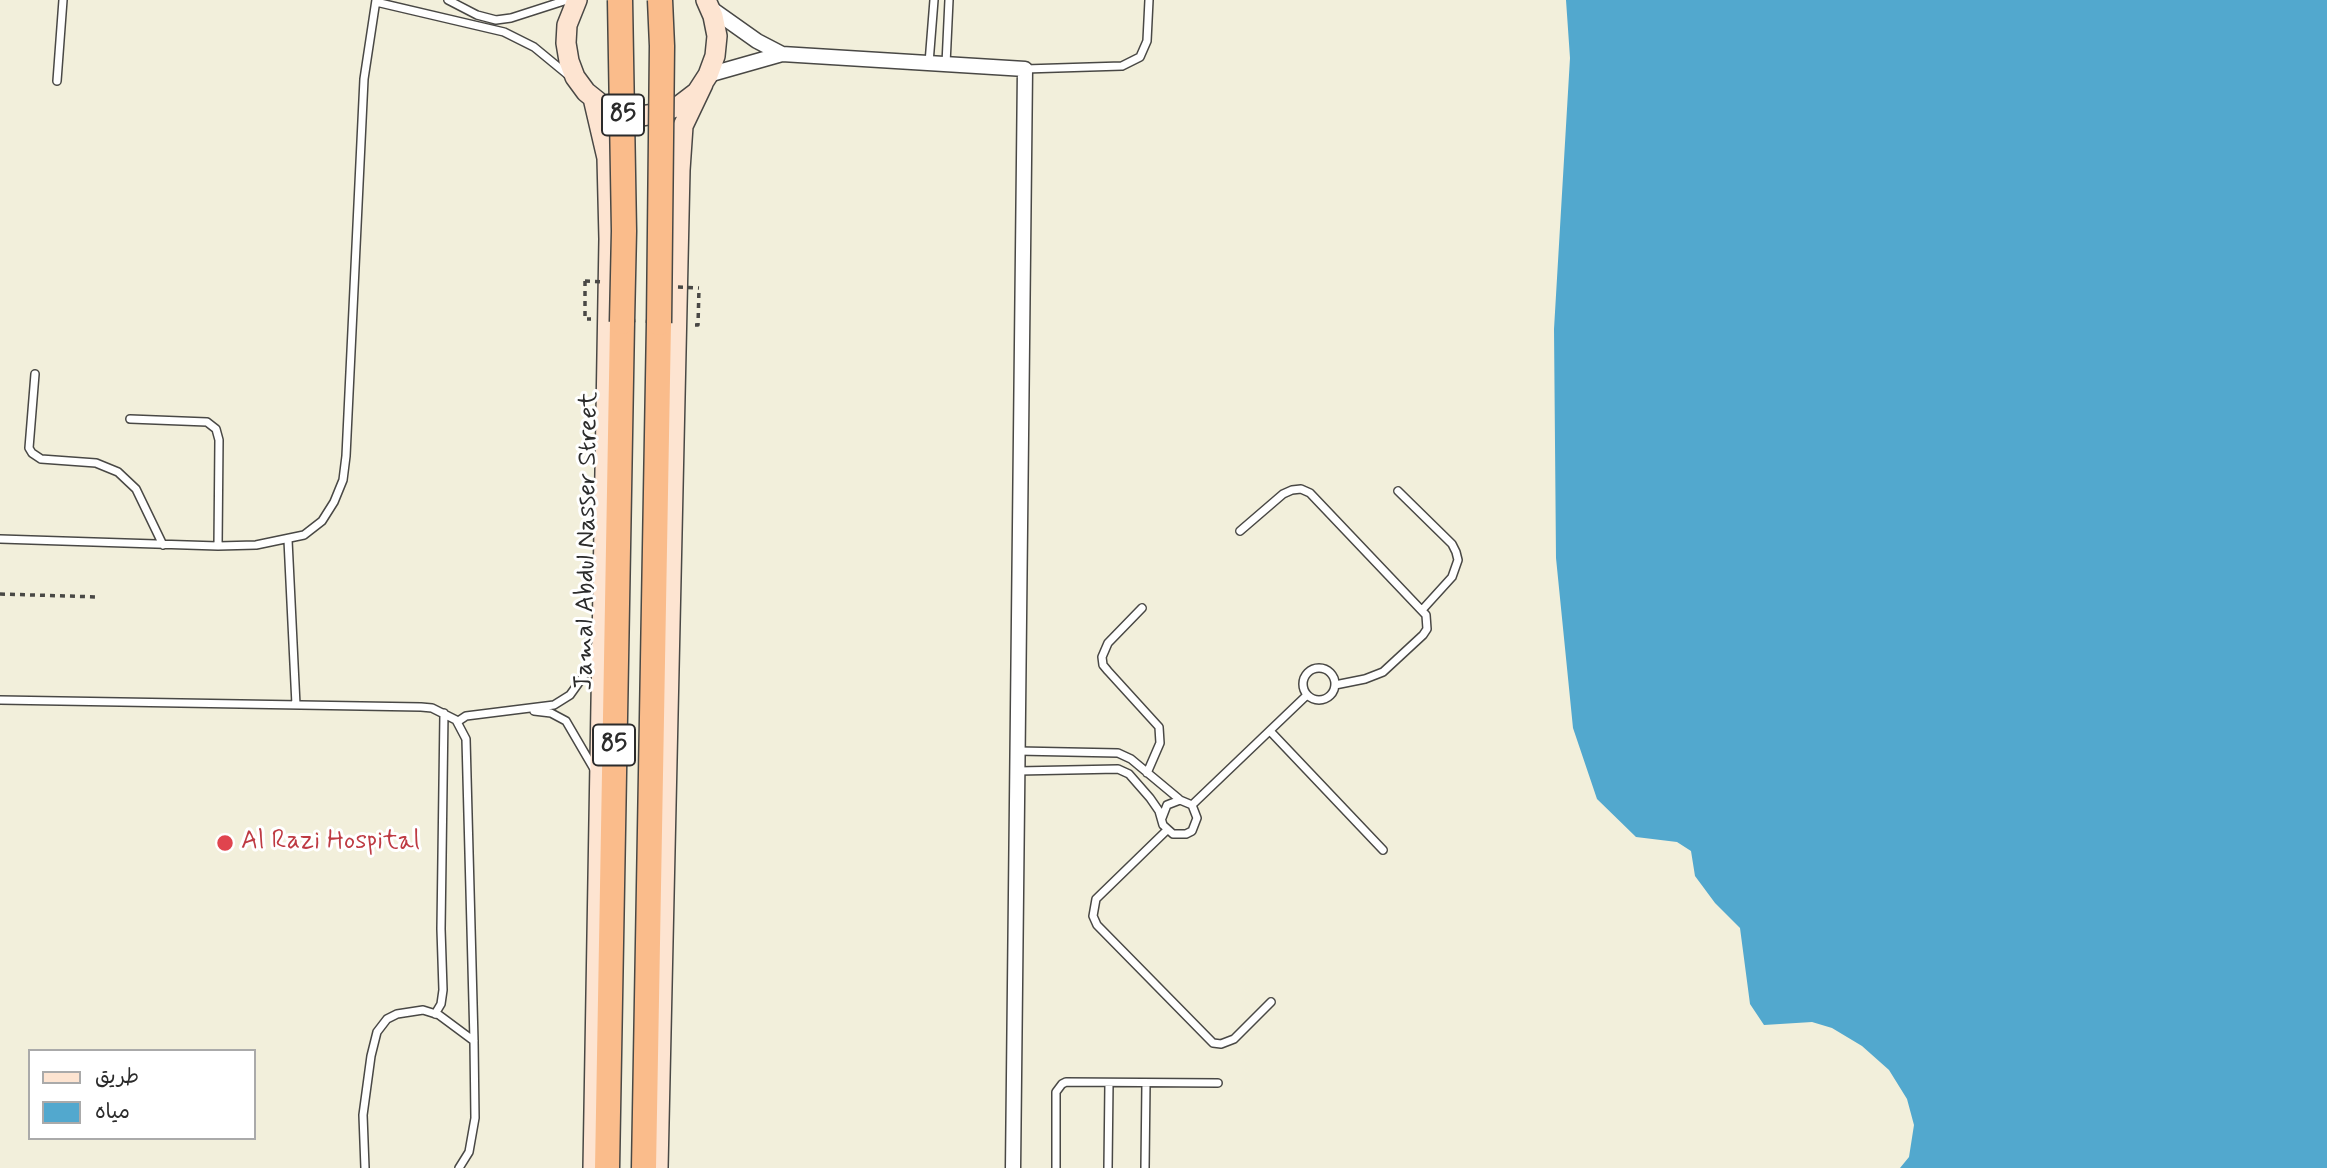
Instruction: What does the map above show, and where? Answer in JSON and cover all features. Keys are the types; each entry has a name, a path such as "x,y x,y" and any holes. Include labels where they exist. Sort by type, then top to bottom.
{"highway":[{"name":"Jamal Abdul Nasser Street","path":"607,1168 624,231 620,0"},
{"name":"85","path":"644,1168 660,257 660,0"}],"main road":[{"path":"577,0 567,25 566,43 572,69 587,91 607,158 609,239 593,1168"},
{"path":"658,1168 680,170 683,126 715,56 717,36 707,3"},
{"path":"587,91 620,113 651,115 680,105 706,79"}],"street":[{"path":"707,3 757,41 782,54"},
{"path":"706,79 782,54 1026,69 1013,1168"}],"lane":[{"path":"57,81 63,0"},
{"path":"448,0 477,15 496,20 522,15 567,0"},
{"path":"929,63 933,0"},
{"path":"946,64 949,0"},
{"path":"1026,69 1122,66 1140,57 1147,41 1149,0"},
{"path":"0,539 218,547 256,545 304,535 322,521 343,480 346,456 364,79 376,1 515,37 534,47 587,91"},
{"path":"35,374 29,448 32,453 41,458 96,463 118,472 136,489 163,544"},
{"path":"130,419 207,422 216,429 219,440 218,547"},
{"path":"1240,531 1283,494 1301,489 1310,493 1426,615 1427,629 1390,666 1374,677 1335,685"},
{"path":"1398,491 1452,544 1458,561 1452,577 1422,610"},
{"path":"288,540 296,705"},
{"path":"1142,608 1108,643 1102,657 1108,671 1159,727 1160,743 1147,773"},
{"path":"457,722 466,716 554,705 570,695 585,674 603,627"},
{"path":"1320,668 1331,673 1335,685 1330,696 1325,699 1307,695 1303,683 1308,672 1320,668"},
{"path":"1192,805 1307,695"},
{"path":"0,701 421,707 444,713 457,722 466,739 475,1118 469,1152 459,1168"},
{"path":"526,710 551,713 566,721 600,780"},
{"path":"435,1014 441,1004 443,990 441,929 444,713"},
{"path":"1270,731 1384,850"},
{"path":"1017,751 1111,752 1131,759 1180,800 1192,805 1197,818 1192,831 1180,836 1167,830 1150,797 1129,774 1118,769 1017,771"},
{"path":"1162,818 1167,805 1180,800"},
{"path":"1167,830 1096,899 1093,907 1097,925 1213,1043 1221,1044 1234,1039 1271,1002"},
{"path":"365,1168 363,1115 370,1056 377,1032 387,1019 397,1014 424,1010 453,1023 474,1041"},
{"path":"1056,1168 1056,1097 1058,1087 1066,1082 1217,1083"},
{"path":"1108,1168 1109,1083"},
{"path":"1144,1168 1146,1083"}],"path":[{"path":"585,281 585,319"},
{"path":"698,325 699,288"},
{"path":"0,594 99,597"}],"water":[{"path":"1566,0 2327,0 2327,1168 1900,1168 1909,1157 1914,1125 1907,1099 1889,1070 1862,1046 1832,1028 1812,1022 1764,1025 1750,1004 1740,928 1715,903 1695,876 1691,851 1677,842 1636,837 1597,799 1573,728 1556,558 1554,329 1570,58"}],"place":[{"name":"Al Razi Hospital","path":"225,843"}]}
